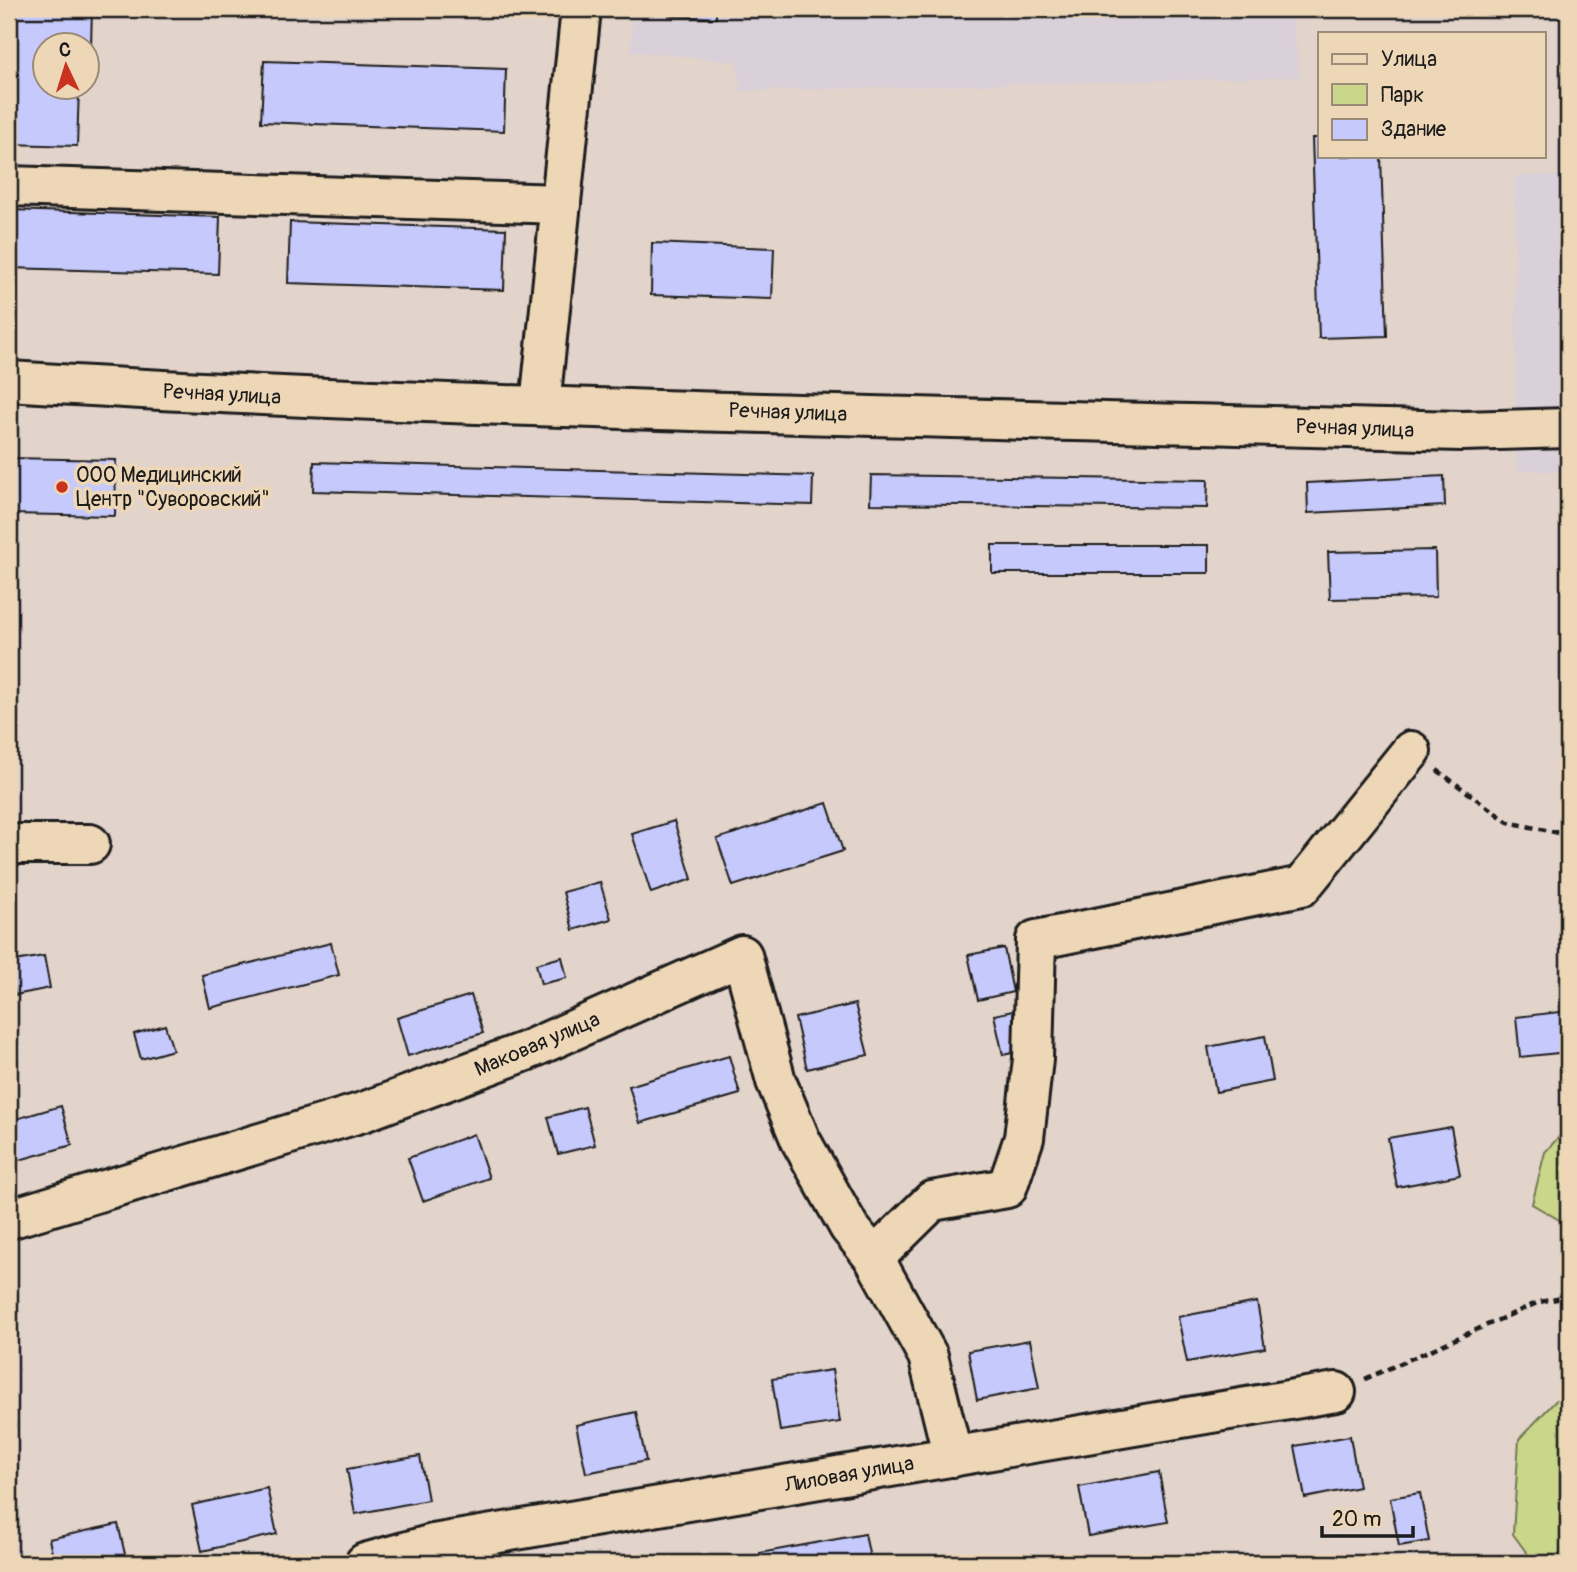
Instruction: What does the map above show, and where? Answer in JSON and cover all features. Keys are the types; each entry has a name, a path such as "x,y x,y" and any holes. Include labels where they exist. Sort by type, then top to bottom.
{"street":[{"path":"540,405 581,9"},
{"path":"9,186 561,204"},
{"name":"Речная улица","path":"9,381 245,396 540,405 1462,431 1568,428"},
{"path":"874,1258 932,1201 1007,1188 1024,1138 1033,1059 1033,970 1036,940 1302,886 1411,751"},
{"path":"9,844 90,844"},
{"name":"Маковая улица","path":"9,1219 363,1112 526,1051 741,955 776,1082 801,1140 849,1227 874,1258 928,1356 953,1457"},
{"name":"Лиловая улица","path":"365,1563 433,1544 1336,1392"}],"path":[{"path":"1411,751 1508,822 1568,835"},
{"path":"1336,1392 1539,1302 1568,1297"}],"shaded area":[{"path":"633,9 1291,9 1300,77 741,91 737,62 631,51"},
{"path":"1515,176 1568,176 1568,472 1517,470"}],"green space":[{"path":"1568,1127 1568,1225 1532,1204 1545,1152"},
{"path":"1568,1388 1568,1563 1534,1563 1513,1534 1519,1439"}],"building":[{"path":"13,9 92,9 91,32 32,32 32,102 79,102 77,146 9,144"},
{"path":"670,9 716,9 716,18 669,16"},
{"path":"264,61 506,69 504,131 261,122"},
{"path":"1312,138 1318,138 1318,158 1381,158 1387,336 1319,338"},
{"path":"9,210 220,217 218,274 9,268"},
{"path":"290,222 506,229 504,290 288,283"},
{"path":"652,243 774,248 772,299 651,295"},
{"name":"ООО Медицинский Центр \"Суворовский\"","path":"9,458 116,460 115,516 9,514"},
{"path":"314,462 813,476 812,505 313,491"},
{"path":"871,475 1208,480 1207,508 870,504"},
{"path":"1444,476 1445,506 1308,513 1307,483"},
{"path":"992,545 1209,545 1209,573 992,573"},
{"path":"1435,550 1436,597 1330,599 1328,552"},
{"path":"827,803 843,851 733,886 717,839"},
{"path":"674,821 692,879 651,893 632,834"},
{"path":"600,882 611,919 573,930 563,892"},
{"path":"331,943 339,975 210,1008 202,975"},
{"path":"1004,948 1013,992 978,1000 968,955"},
{"path":"44,956 50,988 15,995 9,962"},
{"path":"562,957 567,978 541,984 536,964"},
{"path":"471,995 483,1033 408,1056 397,1018"},
{"path":"855,1004 868,1055 807,1069 795,1018"},
{"path":"1013,1011 1021,1051 1003,1055 994,1015"},
{"path":"1568,1011 1568,1052 1520,1057 1516,1017"},
{"path":"165,1025 173,1050 141,1059 134,1034"},
{"path":"1265,1036 1273,1081 1216,1092 1208,1047"},
{"path":"729,1056 740,1094 640,1123 629,1086"},
{"path":"61,1106 72,1145 9,1163 9,1121"},
{"path":"585,1107 595,1145 558,1154 548,1117"},
{"path":"1451,1127 1460,1175 1397,1187 1388,1138"},
{"path":"474,1134 489,1178 423,1201 408,1158"},
{"path":"1257,1302 1265,1348 1187,1362 1178,1317"},
{"path":"1030,1340 1039,1388 977,1400 968,1351"},
{"path":"832,1370 840,1422 780,1431 772,1379"},
{"path":"636,1412 646,1461 586,1473 576,1425"},
{"path":"1350,1436 1359,1487 1305,1498 1295,1446"},
{"path":"420,1456 428,1500 355,1514 347,1469"},
{"path":"1159,1472 1168,1522 1088,1536 1079,1487"},
{"path":"267,1488 277,1534 202,1551 192,1505"},
{"path":"1420,1493 1429,1541 1399,1546 1390,1498"},
{"path":"118,1524 127,1563 54,1563 49,1539"},
{"path":"865,1534 871,1563 762,1563 760,1553"}],"place":[{"name":"ООО Медицинский Центр \"Суворовский\"","path":"62,487"}]}
